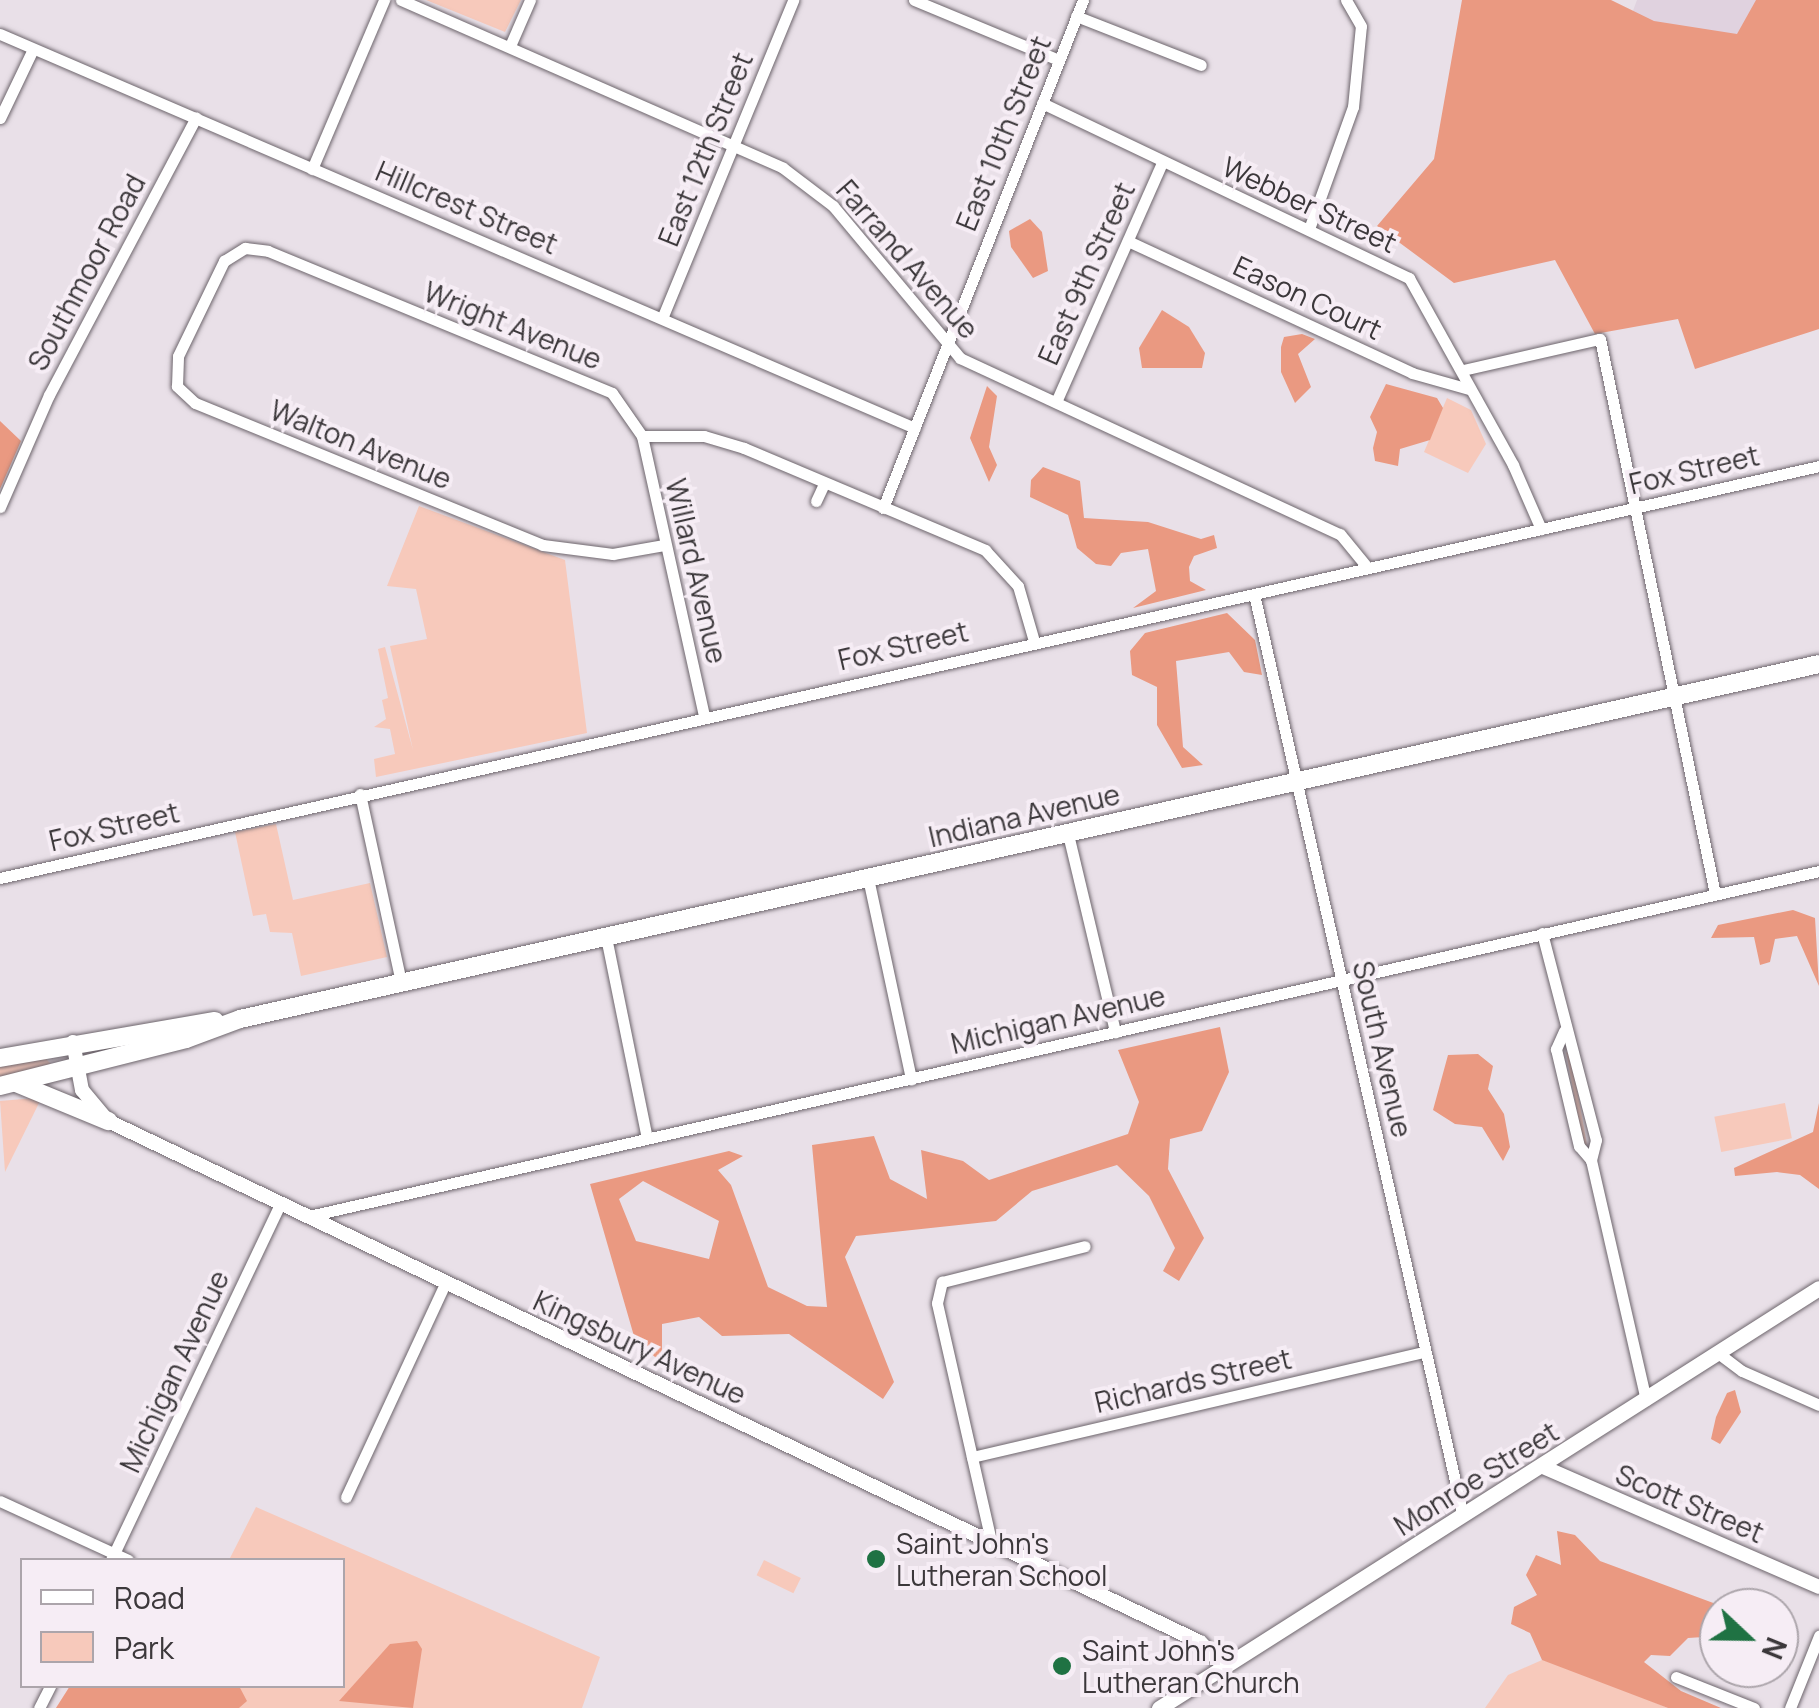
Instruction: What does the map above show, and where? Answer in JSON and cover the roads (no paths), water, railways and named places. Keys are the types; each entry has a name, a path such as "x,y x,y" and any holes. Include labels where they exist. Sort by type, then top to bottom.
{"main road":[{"name":"Indiana Avenue","path":"8,1085 240,1019 1819,664"},
{"name":"Indiana Avenue","path":"0,1058 73,1042 240,1019"},
{"path":"8,1085 108,1121"},
{"name":"Monroe Street","path":"1160,1708 1819,1288"}],"street":[{"path":"312,168 384,0"},
{"name":"Farrand Avenue","path":"401,0 733,142 833,206 960,358 1340,534 1367,567"},
{"path":"510,46 530,0"},
{"name":"East 12th Street","path":"663,316 793,0"},
{"path":"914,0 1059,60"},
{"name":"East 10th Street","path":"883,508 1082,0"},
{"path":"1309,229 1353,107 1362,26 1346,0"},
{"path":"1076,16 1201,65"},
{"name":"Hillcrest Street","path":"0,34 663,316 914,428"},
{"path":"0,118 33,48"},
{"name":"Webber Street","path":"1042,103 1409,278 1527,491 1541,530"},
{"name":"Southmoor Road","path":"0,508 50,395 196,117"},
{"name":"East 9th Street","path":"1056,402 1162,163"},
{"name":"Eason Court","path":"1128,241 1412,372 1469,389"},
{"name":"Wright Avenue","path":"224,261 244,248 268,250 600,388 626,404 642,436"},
{"name":"Walton Avenue","path":"224,261 178,356 177,386 195,403 544,545 593,554 664,545"},
{"path":"1463,370 1600,339 1714,894"},
{"path":"642,436 704,436 996,557 1018,586 1034,641"},
{"name":"Willard Avenue","path":"642,436 704,716"},
{"name":"Fox Street","path":"0,878 1819,466"},
{"path":"816,501 824,484"},
{"name":"South Avenue","path":"1254,594 1463,1516"},
{"path":"360,794 400,982"},
{"path":"1068,834 1114,1032"},
{"name":"Michigan Avenue","path":"309,1216 1819,871"},
{"path":"868,878 911,1079"},
{"path":"1542,932 1564,1032 1575,1046 1596,1140 1590,1160"},
{"path":"606,937 647,1138"},
{"path":"1564,1032 1556,1049 1579,1146 1590,1160 1646,1400"},
{"path":"73,1042 90,1105 108,1121"},
{"name":"Kingsbury Avenue","path":"108,1121 1200,1642 1224,1666"},
{"name":"Michigan Avenue","path":"113,1557 281,1202"},
{"path":"991,1541 937,1303 942,1282 1085,1246"},
{"path":"346,1497 446,1282"},
{"name":"Richards Street","path":"972,1457 1425,1352"},
{"path":"1718,1353 1742,1372 1819,1405"},
{"name":"Scott Street","path":"1541,1466 1819,1586"},
{"path":"0,1501 113,1557"},
{"path":"1790,1708 1819,1636"},
{"path":"1676,1678 1754,1708"}],"place":[{"name":"Saint John's Lutheran School","path":"876,1559"},
{"name":"Saint John's Lutheran Church","path":"1062,1666"}]}
